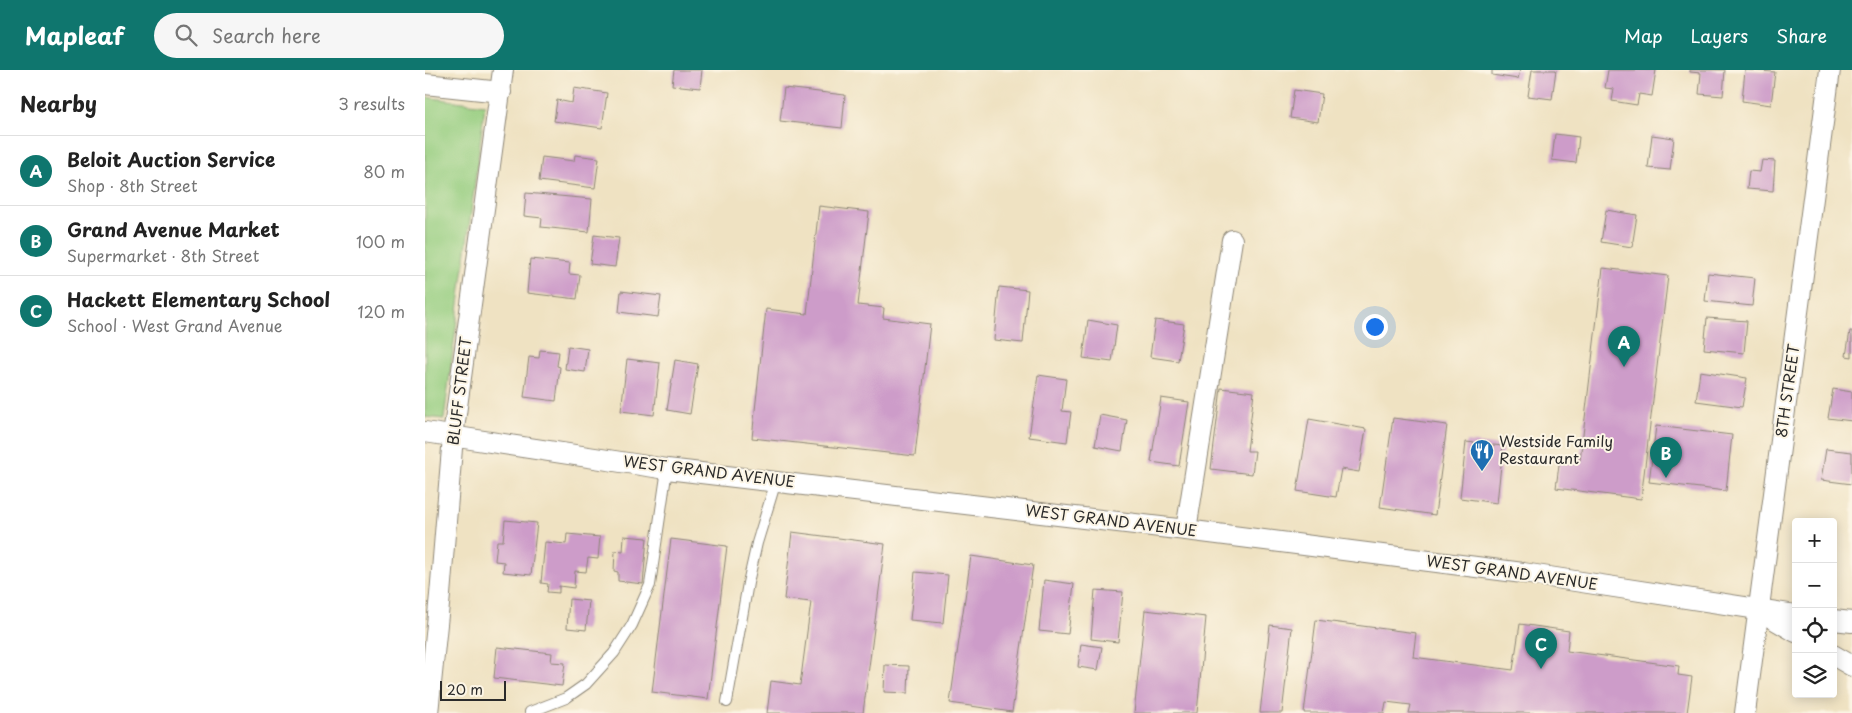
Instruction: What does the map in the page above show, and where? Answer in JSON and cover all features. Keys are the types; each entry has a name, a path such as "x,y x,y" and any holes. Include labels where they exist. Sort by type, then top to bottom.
{"street":[{"name":"BLUFF STREET","path":"428,713 453,436 503,70"},
{"name":"8TH STREET","path":"1745,713 1830,70"},
{"path":"425,84 501,92"},
{"path":"1186,530 1232,240"},
{"name":"WEST GRAND AVENUE","path":"425,432 667,469 1186,530 1523,573 1792,614"},
{"path":"1759,610 1792,630"},
{"path":"1837,620 1852,622"},
{"path":"1837,657 1852,666"}],"lane":[{"path":"530,712 566,698 586,684 614,652 632,625 650,586 667,469"},
{"path":"727,702 757,543 776,481"}],"green space":[{"path":"425,97 485,105 444,419 425,417"}],"building":[{"path":"674,70 702,70 700,88 672,85"},
{"path":"1492,70 1520,70 1518,79 1492,75"},
{"path":"1532,70 1556,70 1552,99 1528,96"},
{"path":"1608,70 1656,70 1652,96 1639,94 1637,105 1612,101 1614,89 1605,88"},
{"path":"1690,70 1725,70 1723,96 1699,94 1701,73 1690,72"},
{"path":"1745,70 1775,72 1771,105 1742,101"},
{"path":"574,88 607,93 602,128 554,121 557,100 572,103"},
{"path":"784,88 845,95 842,128 780,121"},
{"path":"1294,90 1322,94 1318,122 1290,118"},
{"path":"1555,134 1579,137 1576,163 1552,160"},
{"path":"1652,135 1674,138 1670,170 1648,168"},
{"path":"575,155 599,158 595,188 539,181 542,157 574,161"},
{"path":"1762,160 1775,161 1773,191 1747,189 1749,171 1760,172"},
{"path":"526,193 592,199 589,232 541,227 542,218 524,216"},
{"path":"819,206 869,212 858,305 884,308 883,318 930,324 915,456 752,438 766,309 807,314"},
{"path":"1606,210 1637,215 1632,247 1601,242"},
{"path":"594,235 619,238 615,267 590,264"},
{"path":"530,259 570,263 569,274 580,275 577,299 527,293"},
{"path":"1603,268 1668,276 1641,499 1556,488 1560,457 1580,460"},
{"path":"1708,273 1755,278 1752,306 1705,301"},
{"path":"999,287 1028,290 1023,343 994,340"},
{"path":"621,291 661,296 658,317 619,312"},
{"path":"1707,318 1747,321 1744,353 1704,349"},
{"path":"1088,320 1117,325 1112,362 1083,358"},
{"path":"1155,320 1184,324 1178,361 1150,357"},
{"path":"1850,331 1852,331 1852,357 1846,356"},
{"path":"568,346 588,349 585,372 565,369"},
{"path":"540,350 559,352 557,366 560,367 556,401 524,397 529,357 539,358"},
{"path":"627,359 660,363 654,415 621,411"},
{"path":"675,360 698,364 690,414 667,410"},
{"path":"1700,371 1747,378 1742,407 1696,401"},
{"path":"1038,375 1066,379 1062,411 1071,412 1067,442 1029,437"},
{"path":"1221,388 1254,392 1247,451 1255,451 1252,474 1211,469"},
{"path":"1833,389 1852,392 1852,421 1828,418"},
{"path":"1161,398 1189,402 1179,466 1151,462"},
{"path":"1100,415 1127,420 1122,451 1095,446"},
{"path":"1393,418 1447,425 1435,515 1380,507"},
{"path":"1309,419 1366,429 1359,472 1341,469 1336,497 1297,491"},
{"path":"1656,426 1732,435 1726,491 1649,482"},
{"name":"Westside Family Restaurant","path":"1466,442 1503,446 1497,503 1460,498"},
{"path":"1826,449 1852,452 1852,484 1821,480"},
{"path":"505,520 537,523 531,575 503,572 504,562 495,561 497,541 503,541"},
{"path":"792,532 885,544 863,713 767,713 771,681 800,685 811,602 784,599"},
{"path":"567,534 600,537 598,559 588,558 586,572 575,571 574,588 559,586 559,593 547,592 548,584 541,583 545,542 566,544"},
{"path":"624,536 647,538 643,584 618,581 618,572 614,571 615,551 623,552"},
{"path":"671,539 727,546 708,699 652,692"},
{"path":"971,556 1033,565 1012,712 950,703"},
{"path":"915,572 948,575 943,623 910,620"},
{"path":"1044,580 1074,584 1068,634 1039,631"},
{"path":"1095,590 1123,592 1118,642 1091,639"},
{"path":"569,599 589,601 586,630 567,628"},
{"path":"1145,610 1206,617 1197,713 1134,713"},
{"path":"1316,620 1416,633 1413,657 1513,670 1520,624 1569,631 1567,651 1679,666 1678,675 1692,677 1687,713 1409,713 1411,705 1386,702 1384,713 1304,713"},
{"path":"1270,625 1292,628 1282,713 1260,713"},
{"path":"1081,644 1102,647 1098,670 1078,667"},
{"path":"497,647 552,653 551,662 565,663 562,686 494,678"},
{"path":"885,665 909,666 908,693 884,692"}],"place":[{"name":"Beloit Auction Service","path":"1624,367"},
{"name":"Westside Family Restaurant","path":"1482,472"},
{"name":"Grand Avenue Market","path":"1666,478"},
{"name":"Hackett Elementary School","path":"1541,669"}]}
